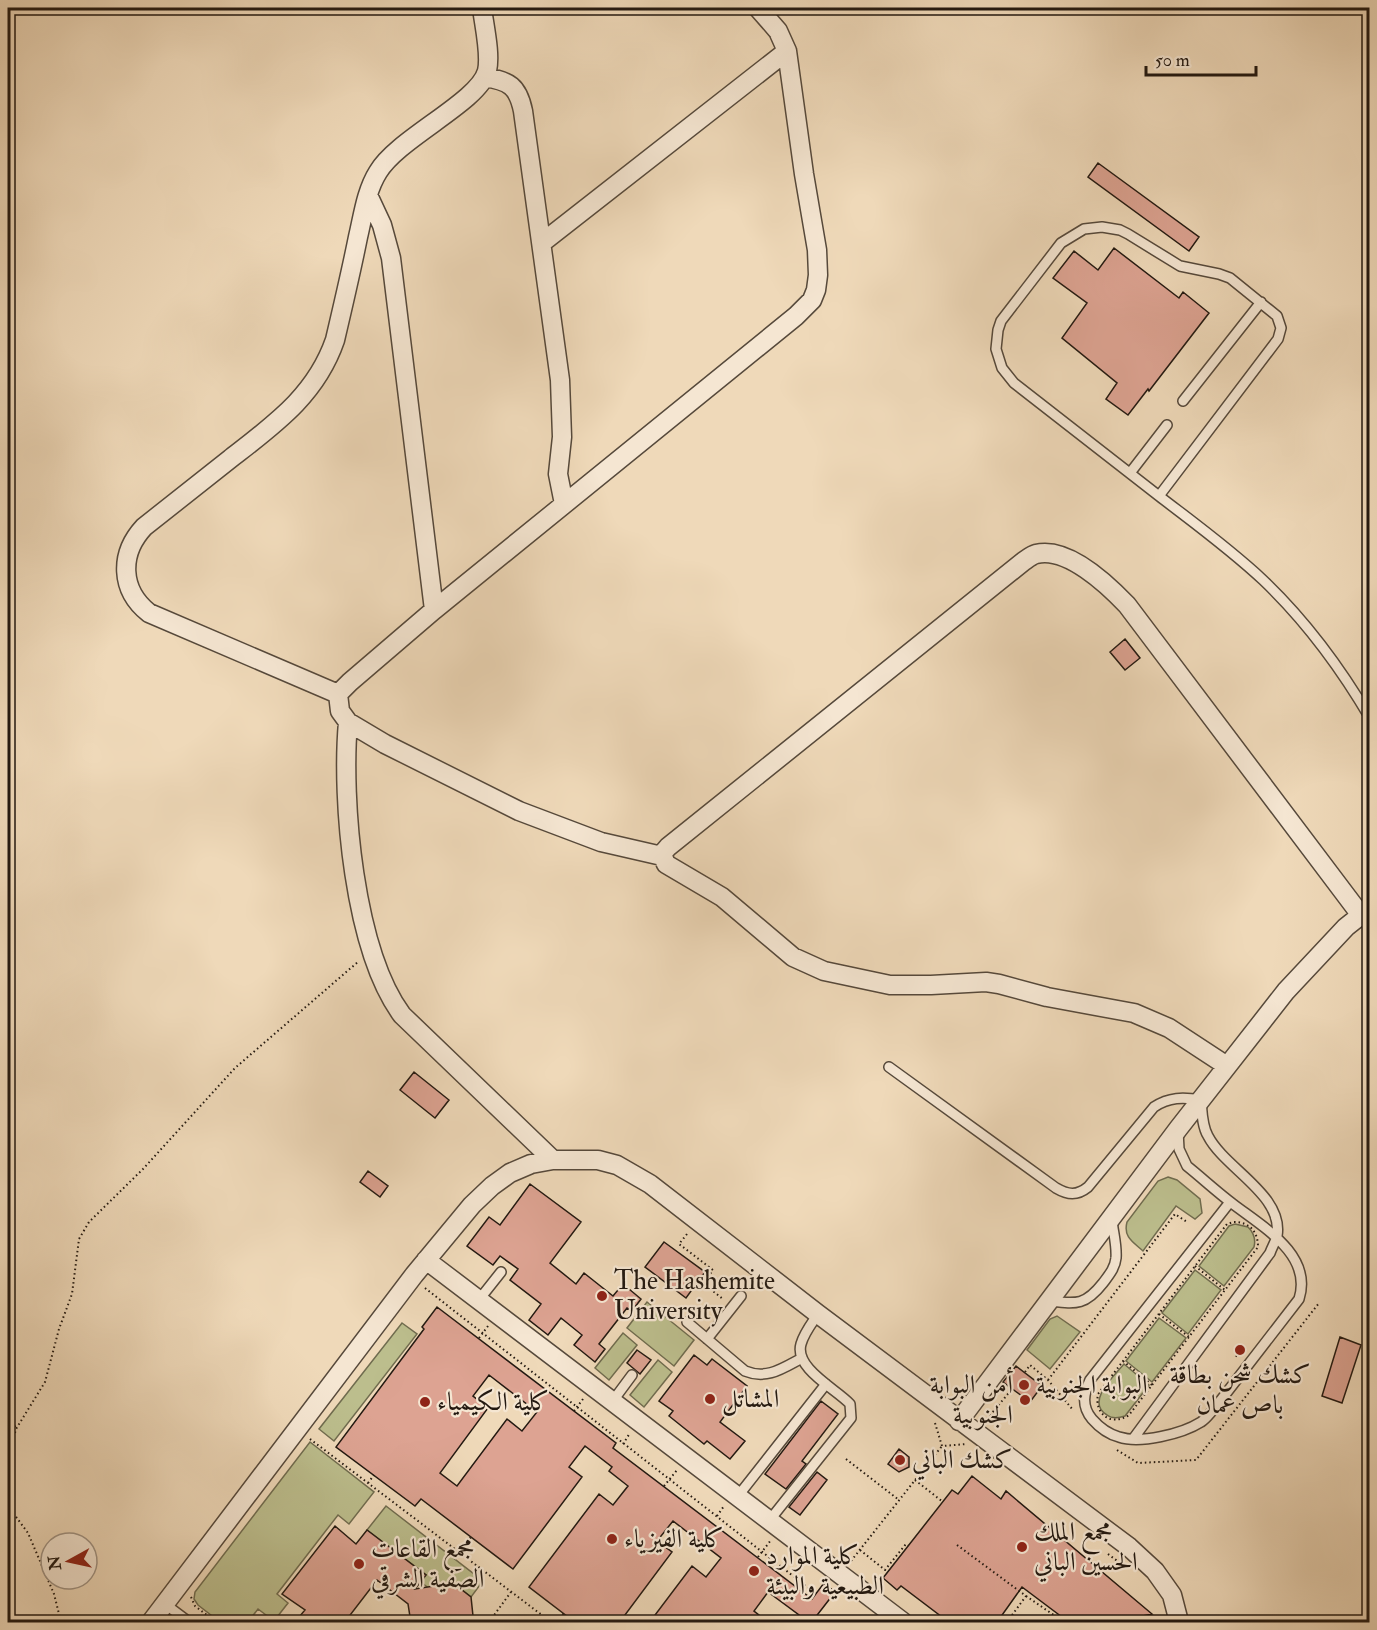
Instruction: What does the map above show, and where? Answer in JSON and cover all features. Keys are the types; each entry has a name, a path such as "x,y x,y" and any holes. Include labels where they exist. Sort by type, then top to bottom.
{"street":[{"path":"338,694 148,613 132,596 126,563 132,542 144,527 273,425 298,401 318,377 328,360 335,340 372,182 385,162 474,91 485,77 488,59 482,8"},
{"path":"338,694 434,610 796,316 812,300 818,275 816,250 787,51 778,31 758,8"},
{"path":"543,242 787,51"},
{"path":"485,77 509,84 521,100 543,242 560,380 562,427 558,474 564,504"},
{"path":"368,195 382,225 391,258 434,610"},
{"path":"662,856 668,847 1024,561 1035,554 1047,553 1082,567 1105,582 1127,605 1365,911 1286,991 1178,1129 959,1421"},
{"path":"338,694 340,711 348,722 385,744 519,811 601,842 662,856"},
{"path":"348,722 345,774 361,908 372,951 390,999 402,1015 553,1160"},
{"path":"662,856 666,864 722,897 793,957 816,968 890,985 931,986 986,982 1047,997 1134,1012 1169,1028 1227,1066"},
{"path":"151,1623 296,1428 426,1260 472,1205 492,1186 521,1169 553,1160 598,1161 616,1165 650,1184 959,1421 972,1439 1129,1547 1155,1571 1172,1594 1179,1623"},
{"path":"426,1260 903,1623"}],"lane":[{"path":"1159,496 1278,339 1280,322 1273,311 1230,279 1219,274 1180,266 1128,234 1111,228 1084,229 1060,243 1006,312 998,330 996,349 1002,368 1007,376 1159,496 1241,560 1284,601 1331,658 1370,718"},
{"path":"1184,401 1261,302"},
{"path":"1130,473 1167,425"},
{"path":"890,1067 1056,1188 1073,1195 1088,1187 1154,1107 1176,1098 1201,1100 1206,1134 1215,1148 1269,1203 1277,1218 1277,1237 1270,1253 1133,1439"},
{"path":"1178,1129 1179,1149 1187,1166 1277,1237 1293,1256 1298,1266 1302,1289 1299,1299 1215,1409 1201,1422 1155,1437 1133,1439 1120,1437 1097,1424 1089,1415 1084,1403 1085,1391 1090,1380 1230,1202"},
{"path":"1049,1301 1075,1303 1088,1299 1094,1295 1111,1273 1116,1259 1112,1218"},
{"path":"478,1301 501,1272"},
{"path":"707,1339 741,1296"},
{"path":"774,1525 851,1418 850,1404 809,1369 802,1358 800,1351 802,1341 818,1314"},
{"path":"687,1322 745,1371 759,1375 774,1373 802,1358"},
{"path":"612,1402 632,1375"},
{"path":"738,1496 826,1384"},
{"path":"165,1604 189,1623"}],"path":[{"path":"8,1459 16,1429 45,1382 59,1329 72,1294 79,1239 89,1222 143,1169 235,1068 372,951"},
{"path":"1048,1380 1175,1214 1186,1222"},
{"path":"1240,1222 1250,1226 1254,1231 1258,1247 1225,1290 1129,1415 1124,1419 1111,1420 1104,1416 1100,1412 1098,1394 1227,1224 1240,1222"},
{"path":"683,1239 679,1244 713,1269 703,1283 733,1307"},
{"path":"1195,1266 1225,1290"},
{"path":"424,1287 816,1594"},
{"path":"1110,1444 1138,1463 1197,1460 1318,1303"},
{"path":"1159,1314 1189,1337"},
{"path":"1123,1361 1152,1385"},
{"path":"1024,1372 1030,1365 1048,1380 1077,1414"},
{"path":"840,1574 942,1446 972,1439 1012,1389"},
{"path":"8,1409 16,1429"},
{"path":"934,1419 942,1446"},
{"path":"296,1428 551,1623"},
{"path":"664,1486 686,1458"},
{"path":"846,1459 899,1500"},
{"path":"368,1483 374,1475"},
{"path":"915,1480 943,1502"},
{"path":"8,1506 28,1533 54,1594 61,1623"},
{"path":"758,1557 774,1525"},
{"path":"459,1553 471,1537"},
{"path":"860,1550 885,1570 906,1544 908,1545"},
{"path":"957,1545 1064,1623"},
{"path":"1101,1548 1125,1567"},
{"path":"192,1592 195,1606 216,1623"},
{"path":"489,1623 512,1592"},
{"path":"1007,1623 1026,1596"},
{"path":"557,1623 564,1613"}],"green space":[{"path":"1168,1177 1177,1180 1200,1199 1202,1213 1195,1219 1176,1206 1143,1251 1132,1242 1126,1232 1127,1222 1158,1181"},
{"path":"1235,1224 1248,1227 1254,1236 1255,1244 1224,1286 1199,1266 1229,1226"},
{"path":"1195,1270 1221,1290 1188,1334 1162,1313"},
{"path":"647,1302 694,1340 674,1366 627,1328"},
{"path":"1057,1316 1080,1332 1050,1369 1027,1350 1050,1319"},
{"path":"1159,1318 1186,1338 1152,1382 1126,1361"},
{"path":"402,1323 417,1334 334,1441 319,1429"},
{"path":"623,1333 637,1345 609,1380 595,1368"},
{"path":"658,1360 672,1372 644,1407 630,1395"},
{"path":"1124,1364 1149,1385 1125,1416 1111,1417 1101,1410 1100,1396 1108,1382"},
{"path":"310,1442 374,1492 349,1524 338,1515 277,1594 288,1603 274,1621 258,1609 248,1622 220,1622 198,1605 194,1599 195,1592"},
{"path":"386,1506 483,1581 471,1597 453,1583 431,1590 421,1582 426,1575 367,1530"}],"building":[{"path":"1098,163 1199,237 1189,251 1088,177"},
{"path":"1114,248 1179,298 1183,292 1209,313 1128,415 1106,399 1117,383 1062,338 1087,303 1053,278 1074,251 1098,270"},
{"path":"1125,639 1140,658 1125,670 1110,652"},
{"path":"414,1072 449,1100 435,1118 400,1090"},
{"path":"368,1171 388,1186 380,1197 360,1182"},
{"path":"530,1184 581,1222 550,1263 576,1284 584,1273 613,1296 623,1284 641,1299 632,1311 627,1308 599,1344 605,1349 595,1362 574,1345 582,1335 561,1318 548,1335 529,1320 541,1304 510,1280 518,1269 500,1256 493,1265 467,1246 489,1217 500,1225"},
{"path":"664,1242 705,1272 686,1298 645,1267"},
{"path":"437,1307 616,1443 613,1448 812,1599 824,1583 835,1592 811,1623 794,1623 799,1615 768,1592 754,1611 769,1623 649,1623 692,1566 706,1577 721,1558 673,1521 657,1541 672,1552 619,1623 576,1623 529,1587 599,1494 613,1505 628,1486 609,1471 612,1467 585,1446 569,1467 582,1477 513,1569 421,1499 415,1506 336,1447 424,1329 422,1327","holes":["489,1375 537,1412 522,1431 507,1419 457,1486 440,1473 488,1408 473,1396"]},
{"path":"1340,1337 1361,1345 1342,1403 1322,1396"},
{"path":"637,1350 651,1360 640,1374 627,1363"},
{"name":"المشاتل","path":"694,1355 707,1365 712,1359 747,1386 720,1422 745,1441 730,1459 707,1441 704,1444 669,1416 673,1411 659,1401"},
{"name":"البوابة الجنوبية","path":"1016,1366 1042,1386 1030,1402 1003,1382"},
{"path":"821,1401 838,1414 802,1461 806,1464 786,1489 765,1474"},
{"name":"كشك الباني","path":"899,1449 909,1457 909,1467 899,1472 888,1464"},
{"path":"817,1472 827,1480 800,1515 789,1507"},
{"name":"مجمع الملك الحسين الباني","path":"972,1476 1001,1499 1006,1491 1152,1614 1142,1616 1143,1623 1070,1623 1022,1587 1000,1618 997,1616 993,1623 950,1623 901,1586 897,1590 883,1578 952,1490 958,1494"},
{"name":"مجمع القاعات الصفية الشرقي","path":"335,1526 356,1544 367,1530 426,1575 415,1589 453,1583 471,1597 473,1616 468,1623 411,1623 408,1604 377,1580 344,1623 294,1623 305,1610 282,1594"}],"place":[{"name":"The Hashemite University","path":"602,1296"},
{"name":"كشك شحن بطاقة باص عمان","path":"1240,1350"},
{"name":"البوابة الجنوبية","path":"1024,1385"},
{"name":"المشاتل","path":"710,1399"},
{"name":"أمن البوابة الجنوبية","path":"1025,1400"},
{"name":"كلية الكيمياء","path":"425,1402"},
{"name":"كشك الباني","path":"900,1460"},
{"name":"كلية الفيزياء","path":"612,1539"},
{"name":"مجمع الملك الحسين الباني","path":"1022,1547"},
{"name":"مجمع القاعات الصفية الشرقي","path":"359,1564"},
{"name":"كلية الموارد الطبيعية والبيئة","path":"754,1571"}]}
